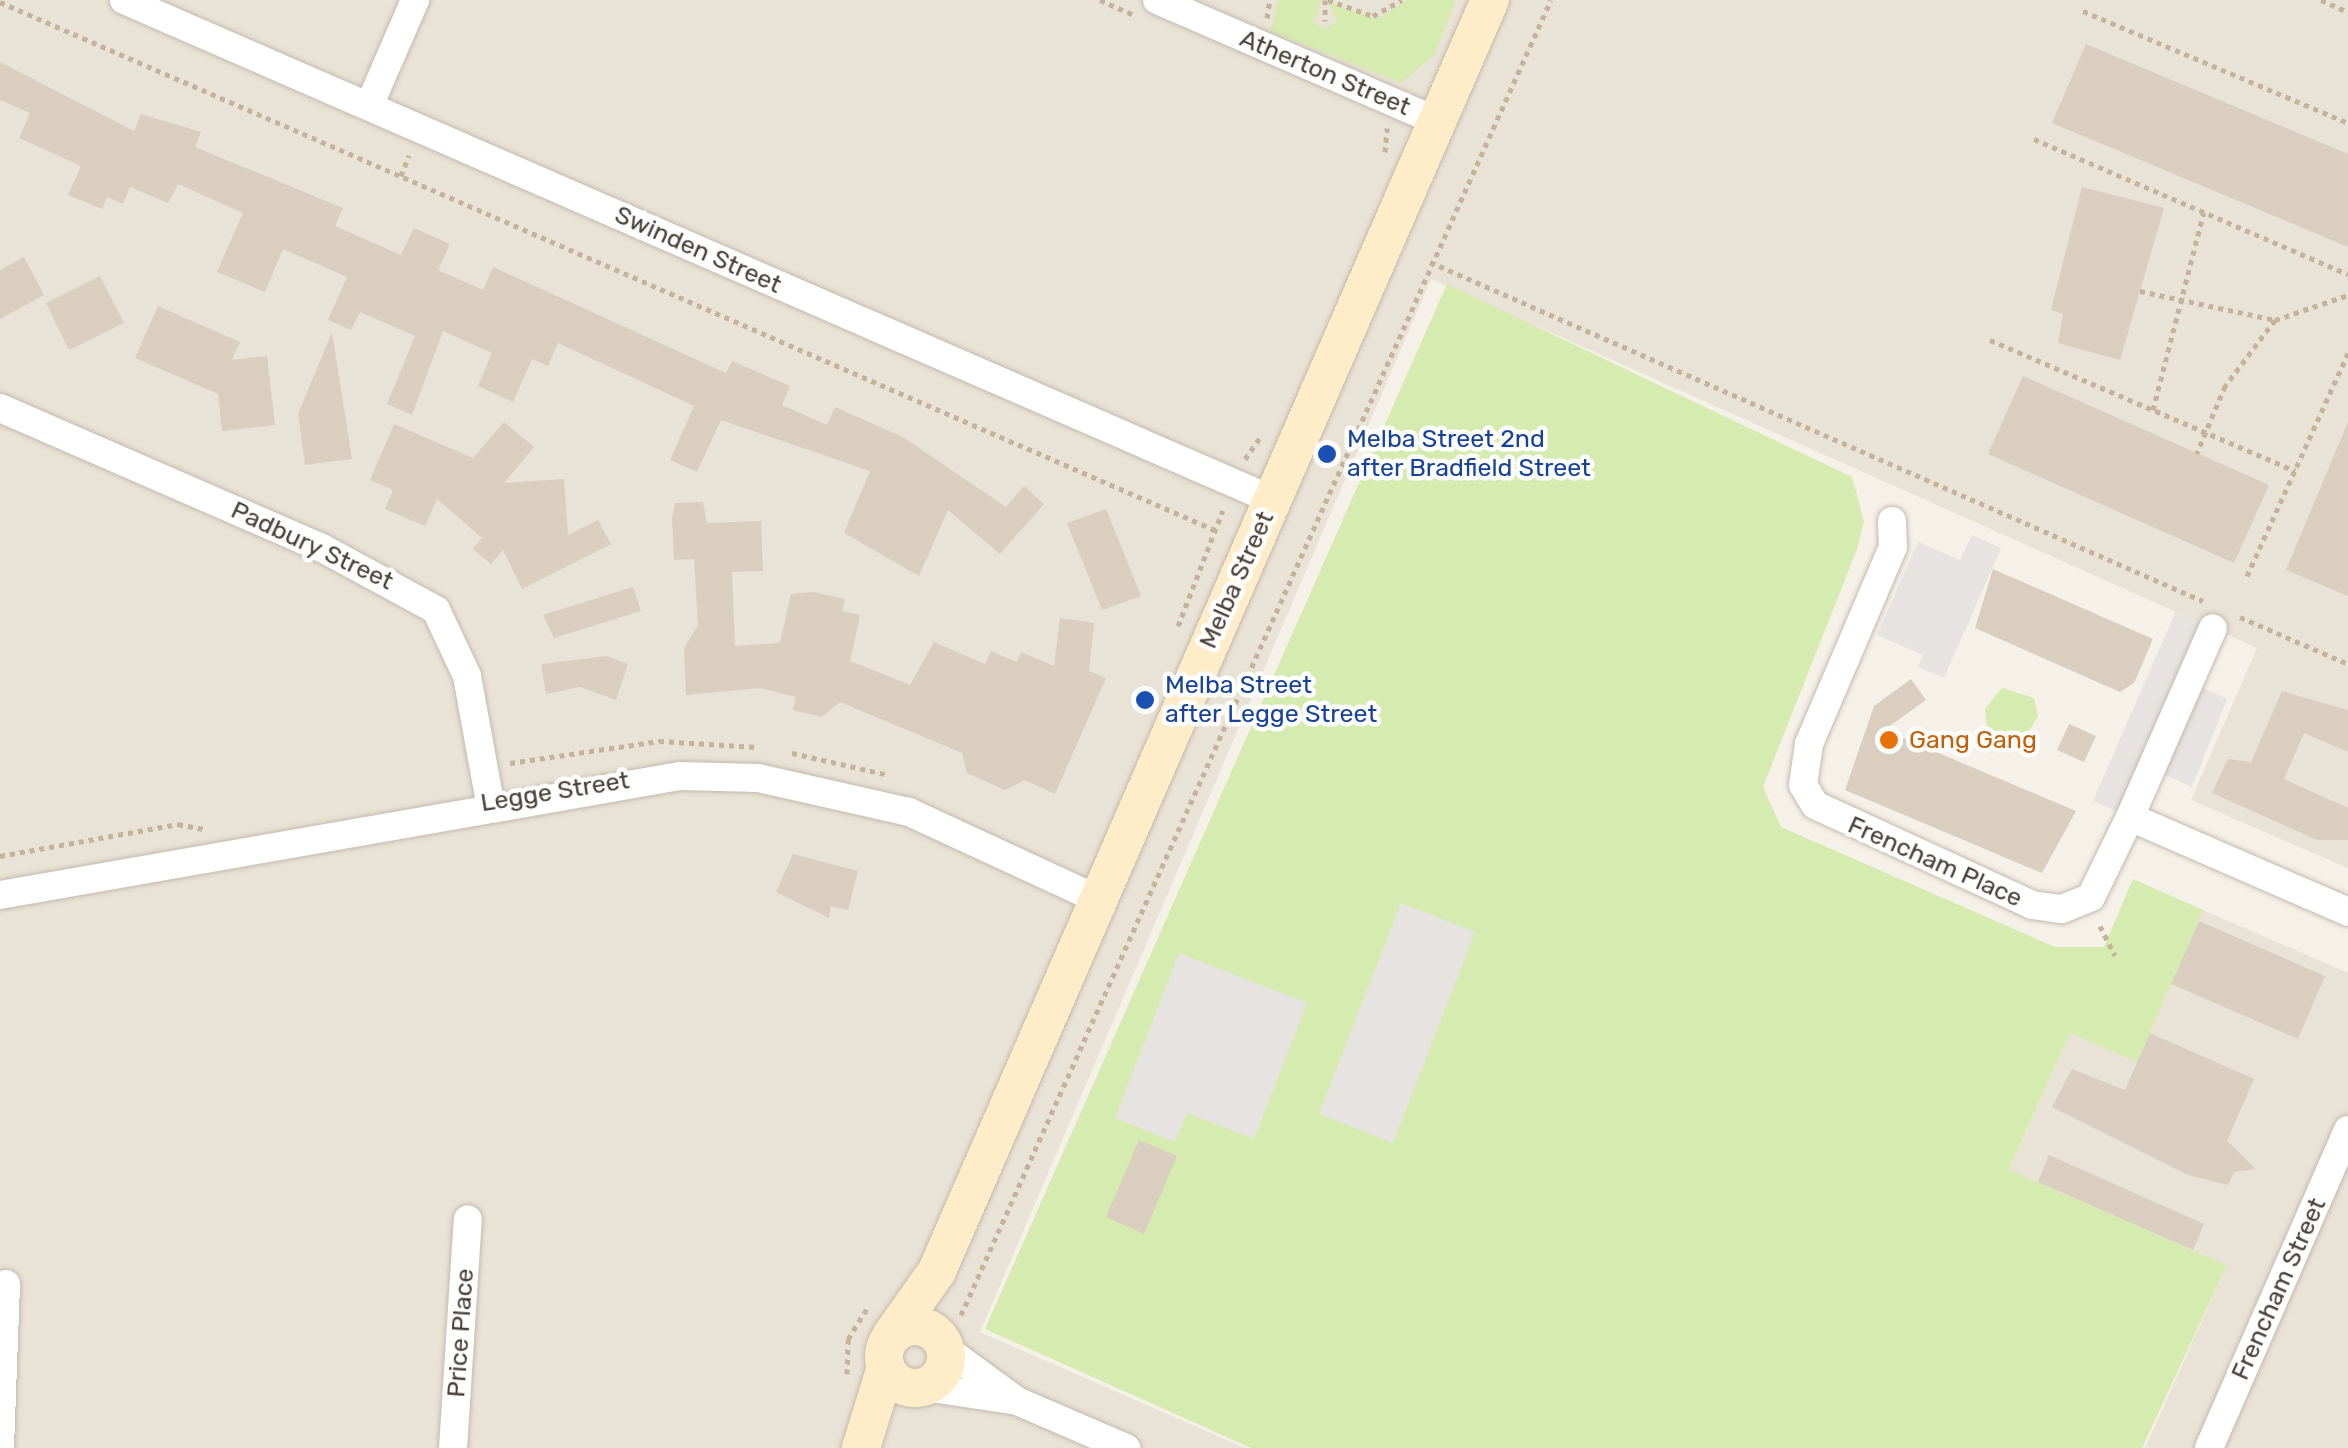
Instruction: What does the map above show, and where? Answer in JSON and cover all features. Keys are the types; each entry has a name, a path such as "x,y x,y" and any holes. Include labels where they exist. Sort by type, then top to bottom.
{"street":[{"name":"Swinden Street","path":"124,0 1273,500"},
{"path":"369,106 415,0"},
{"name":"Atherton Street","path":"1157,0 1437,121"},
{"name":"Melba Street","path":"864,1441 888,1353 937,1271 1094,898 1273,500 1490,0"},
{"name":"Padbury Street","path":"0,408 337,555 436,610 467,676 490,802"},
{"name":"Frencham Place","path":"1892,521 1893,548 1809,744 1803,785 1815,805 2032,905 2062,909 2091,898 2213,628"},
{"name":"Legge Street","path":"0,895 626,779 758,778 909,812 1094,898"},
{"path":"2130,818 2348,912"},
{"name":"Frencham Street","path":"2209,1448 2340,1170 2348,1130"},
{"name":"Price Place","path":"454,1448 468,1219"},
{"name":"Melba Street","path":"937,1271 949,1335"},
{"path":"0,1448 6,1284"},
{"path":"1017,1401 949,1335 923,1327 888,1353 900,1386 1017,1401 1126,1448"},
{"path":"924,1387 940,1376 949,1335"},
{"name":"Melba Street","path":"864,1441 924,1387"}],"path":[{"path":"1325,21 1326,0 1374,16 1402,0"},
{"path":"949,1335 1427,261 1438,255 1551,0"},
{"path":"2321,0 2348,12"},
{"path":"0,2 1215,530"},
{"path":"2083,12 2348,123"},
{"path":"2034,139 2348,274"},
{"path":"2153,410 2204,212"},
{"path":"1427,261 2348,664"},
{"path":"2140,290 2275,320 2348,294"},
{"path":"2197,453 2225,386 2275,320"},
{"path":"1990,340 2295,471"},
{"path":"2247,576 2348,353"}],"shaded area":[{"path":"0,0 2348,0 2348,868 2191,800 2257,648 1431,279 980,1332 1245,1448 0,1448"},
{"path":"1972,535 2001,548 1944,678 1918,667 1923,655 1877,635 1918,542 1960,560"},
{"path":"2176,611 2213,628 2190,682 2227,699 2192,787 2152,769 2130,817 2093,801"},
{"path":"1401,903 1475,932 1393,1143 1319,1114"},
{"path":"2203,910 2348,973 2348,1448 2145,1448 2227,1265 2009,1171 2070,1033 2137,1061"},
{"path":"1179,953 1307,1003 1254,1139 1187,1113 1175,1142 1115,1118"}],"green space":[{"path":"1278,0 1321,0 1314,22 1325,29 1337,21 1328,2 1378,19 1407,0 1456,0 1435,54 1401,83 1271,31"},
{"path":"1447,284 1852,477 1864,521 1857,549 1763,787 1781,827 2055,947 2104,947 2133,879 2203,910 2137,1062 2070,1033 2009,1170 2227,1265 2142,1448 1251,1448 985,1329"},
{"path":"2002,688 2034,698 2038,716 2025,737 2008,740 1987,726 1985,709"}],"building":[{"path":"2086,44 2348,154 2348,247 2052,123"},
{"path":"0,62 134,131 141,114 201,132 195,147 343,208 335,226 401,255 414,228 450,244 438,270 483,290 493,267 726,373 732,361 790,386 782,405 827,425 835,407 903,437 1006,507 1024,486 1044,504 1000,554 948,510 919,576 844,533 870,471 721,420 697,472 670,460 694,406 558,343 548,366 532,359 513,402 478,386 492,353 443,331 412,415 387,404 415,336 360,312 351,330 328,320 347,277 283,249 265,292 217,272 243,213 178,184 168,203 130,187 123,204 107,197 102,209 68,195 81,166 19,138 30,113 0,100"},
{"path":"2082,187 2164,208 2120,360 2058,343 2063,314 2051,310"},
{"path":"24,257 44,295 0,319 0,270"},
{"path":"100,276 124,323 69,350 46,303"},
{"path":"158,306 240,342 232,360 267,356 275,425 222,431 218,394 135,358"},
{"path":"332,332 352,459 305,465 298,414"},
{"path":"2023,376 2269,485 2234,563 1988,454"},
{"path":"504,422 534,447 504,483 564,479 568,535 598,520 611,544 522,589 503,550 491,564 473,549 482,538 437,499 425,526 385,509 393,490 370,480 394,424 473,458"},
{"path":"2348,422 2348,596 2286,570"},
{"path":"703,502 707,523 761,521 763,571 732,572 735,646 780,643 791,594 814,592 845,599 842,611 860,615 850,661 910,685 934,642 985,664 991,651 1017,662 1021,652 1054,666 1060,618 1094,623 1089,671 1106,678 1055,794 1025,780 1005,790 967,773 962,753 840,702 822,717 793,710 796,697 760,688 686,695 684,648 698,625 694,559 674,560 672,519 675,503"},
{"path":"1106,509 1141,596 1102,610 1067,523"},
{"path":"1993,569 2153,639 2134,683 2120,692 1975,628"},
{"path":"633,587 641,611 554,638 543,615"},
{"path":"607,656 628,664 616,700 580,687 546,694 541,664"},
{"path":"1911,679 1926,700 1884,730 2076,811 2042,873 1845,790 1874,706"},
{"path":"2282,691 2348,710 2348,752 2304,733 2284,779 2348,808 2348,840 2317,840 2212,793 2228,759 2251,762"},
{"path":"2069,724 2096,736 2084,762 2057,750"},
{"path":"793,854 858,871 848,910 831,906 829,918 776,892"},
{"path":"2199,921 2325,976 2298,1039 2171,984"},
{"path":"2150,1033 2254,1079 2227,1141 2256,1169 2234,1172 2228,1185 2188,1175 2052,1107 2072,1069 2125,1090"},
{"path":"1139,1140 1177,1156 1144,1234 1106,1217"},
{"path":"2049,1155 2204,1224 2193,1250 2038,1182"}],"place":[{"name":"Melba Street 2nd after Bradfield Street","path":"1327,454"},
{"name":"Melba Street after Legge Street","path":"1145,700"},
{"name":"Gang Gang","path":"1889,740"}]}
